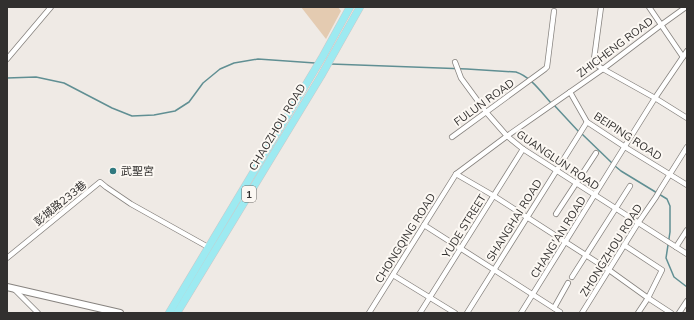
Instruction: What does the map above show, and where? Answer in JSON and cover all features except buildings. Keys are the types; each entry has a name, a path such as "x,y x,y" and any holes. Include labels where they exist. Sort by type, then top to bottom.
{"main road":[{"name":"CHAOZHOU ROAD","path":"169,313 312,75 350,7"},
{"name":"CHAOZHOU ROAD","path":"177,313 321,76 360,7"}],"street":[{"path":"7,59 52,7"},
{"path":"601,7 594,58 597,65 687,118"},
{"path":"649,7 683,57"},
{"name":"ZHICHENG ROAD","path":"507,136 556,103 686,7"},
{"name":"FULUN ROAD","path":"452,137 546,69 554,11"},
{"name":"CHANG'AN ROAD","path":"522,313 655,98 687,51"},
{"name":"GUANGLUN ROAD","path":"456,64 460,76 486,112 507,136 523,149 675,246"},
{"name":"BEIPING ROAD","path":"570,92 587,122 687,185"},
{"name":"SHANGHAI ROAD","path":"467,313 587,122"},
{"path":"507,136 456,174 494,196 586,255 671,313"},
{"path":"670,174 687,147"},
{"name":"YUDE STREET","path":"420,313 523,149"},
{"path":"556,214 596,153"},
{"name":"CHONGQING ROAD","path":"369,313 456,174"},
{"name":"ZHONGZHOU ROAD","path":"582,313 670,174"},
{"name":"彭城路233巷","path":"7,258 100,182 106,188 132,204 208,247"},
{"path":"572,277 630,186"},
{"path":"424,224 560,312"},
{"path":"687,230 675,246 687,254"},
{"path":"624,245 662,270 648,298 638,313"},
{"path":"393,275 455,313"},
{"path":"554,308 568,283"},
{"path":"7,287 120,313"},
{"path":"14,289 38,313"},
{"path":"679,313 687,301"}],"shaded area":[{"path":"301,7 338,7 341,11 326,39"}],"waterway":[{"path":"7,78 36,77 64,83 112,108 132,116 154,115 175,111 189,102 203,83 220,69 234,63 258,59 315,63"},
{"path":"331,64 516,72 531,81 551,103"},
{"path":"554,105 579,132"},
{"path":"582,134 612,163"},
{"path":"615,166 667,199 670,206 670,232 666,258 674,277 687,287"}],"place":[{"name":"武聖宮","path":"113,171"}]}
